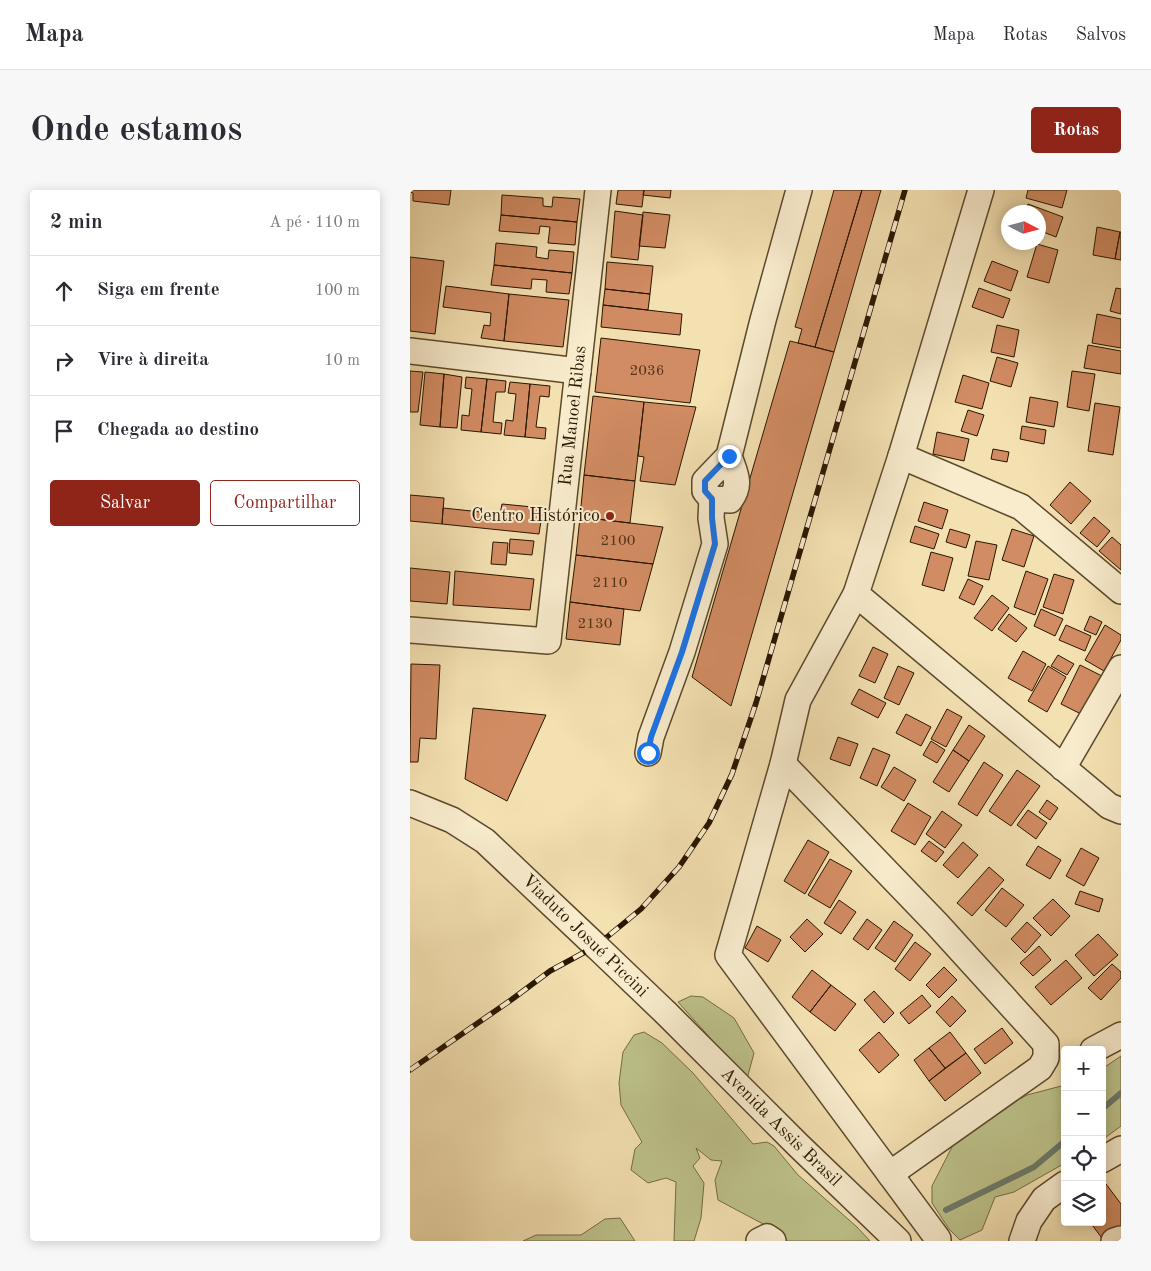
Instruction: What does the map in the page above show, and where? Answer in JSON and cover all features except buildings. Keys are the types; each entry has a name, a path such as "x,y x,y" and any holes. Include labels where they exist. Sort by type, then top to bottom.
{"street":[{"name":"Rua Manoel Ribas","path":"410,630 548,641 598,190"},
{"path":"648,753 651,737 682,652 715,544 712,499 705,491 705,481 729,456 763,320 799,190"},
{"path":"938,1241 728,955 783,764 798,700 856,594 901,456 980,190"},
{"path":"410,351 578,371"},
{"path":"901,456 1021,507 1121,591"},
{"path":"856,594 1109,806 1121,811"},
{"path":"1063,768 1121,668"},
{"path":"783,764 937,924 1046,1044 1055,1059 890,1174"},
{"name":"Viaduto Josué Piccini","path":"410,803 452,820 485,841 666,1013"},
{"name":"Avenida Assis Brasil","path":"666,1013 798,1145 898,1241"},
{"path":"1100,1046 1121,1035"},
{"path":"1106,1158 1121,1149"},
{"path":"1022,1241 1029,1221 1044,1199 1061,1187"},
{"path":"760,1241 768,1237 773,1241"}],"green space":[{"path":"691,996 703,997 734,1018 754,1053 747,1079 678,1002"},
{"path":"644,1032 662,1043 693,1073 753,1144 767,1142 774,1146 798,1175 857,1227 870,1241 784,1241 765,1225 718,1200 715,1180 722,1161 711,1160 696,1148 700,1158 693,1166 704,1183 701,1218 694,1241 674,1241 676,1182 666,1178 648,1183 631,1170 635,1149 642,1142 621,1105 619,1083 623,1052 634,1035"},
{"path":"1121,1056 1121,1126 1106,1137 1106,1091 1106,1066"},
{"path":"1061,1086 1061,1165 1014,1192 995,1197 982,1230 960,1240 949,1229 932,1203 932,1186 953,1145 996,1112 1027,1095"},
{"path":"620,1218 635,1241 523,1241 536,1235 581,1235 605,1219"}],"waterway":[{"path":"1106,1106 1121,1093"},
{"path":"946,1210 1034,1167 1061,1144"}],"railway":[{"path":"410,1070 550,971 596,946 641,909 679,867 709,823 732,774 756,703 905,190"}],"place":[{"name":"Centro Histórico","path":"610,516"}],"route":[{"path":"648,753 651,737 682,652 715,544 712,499 705,491 705,481 729,456"}]}
